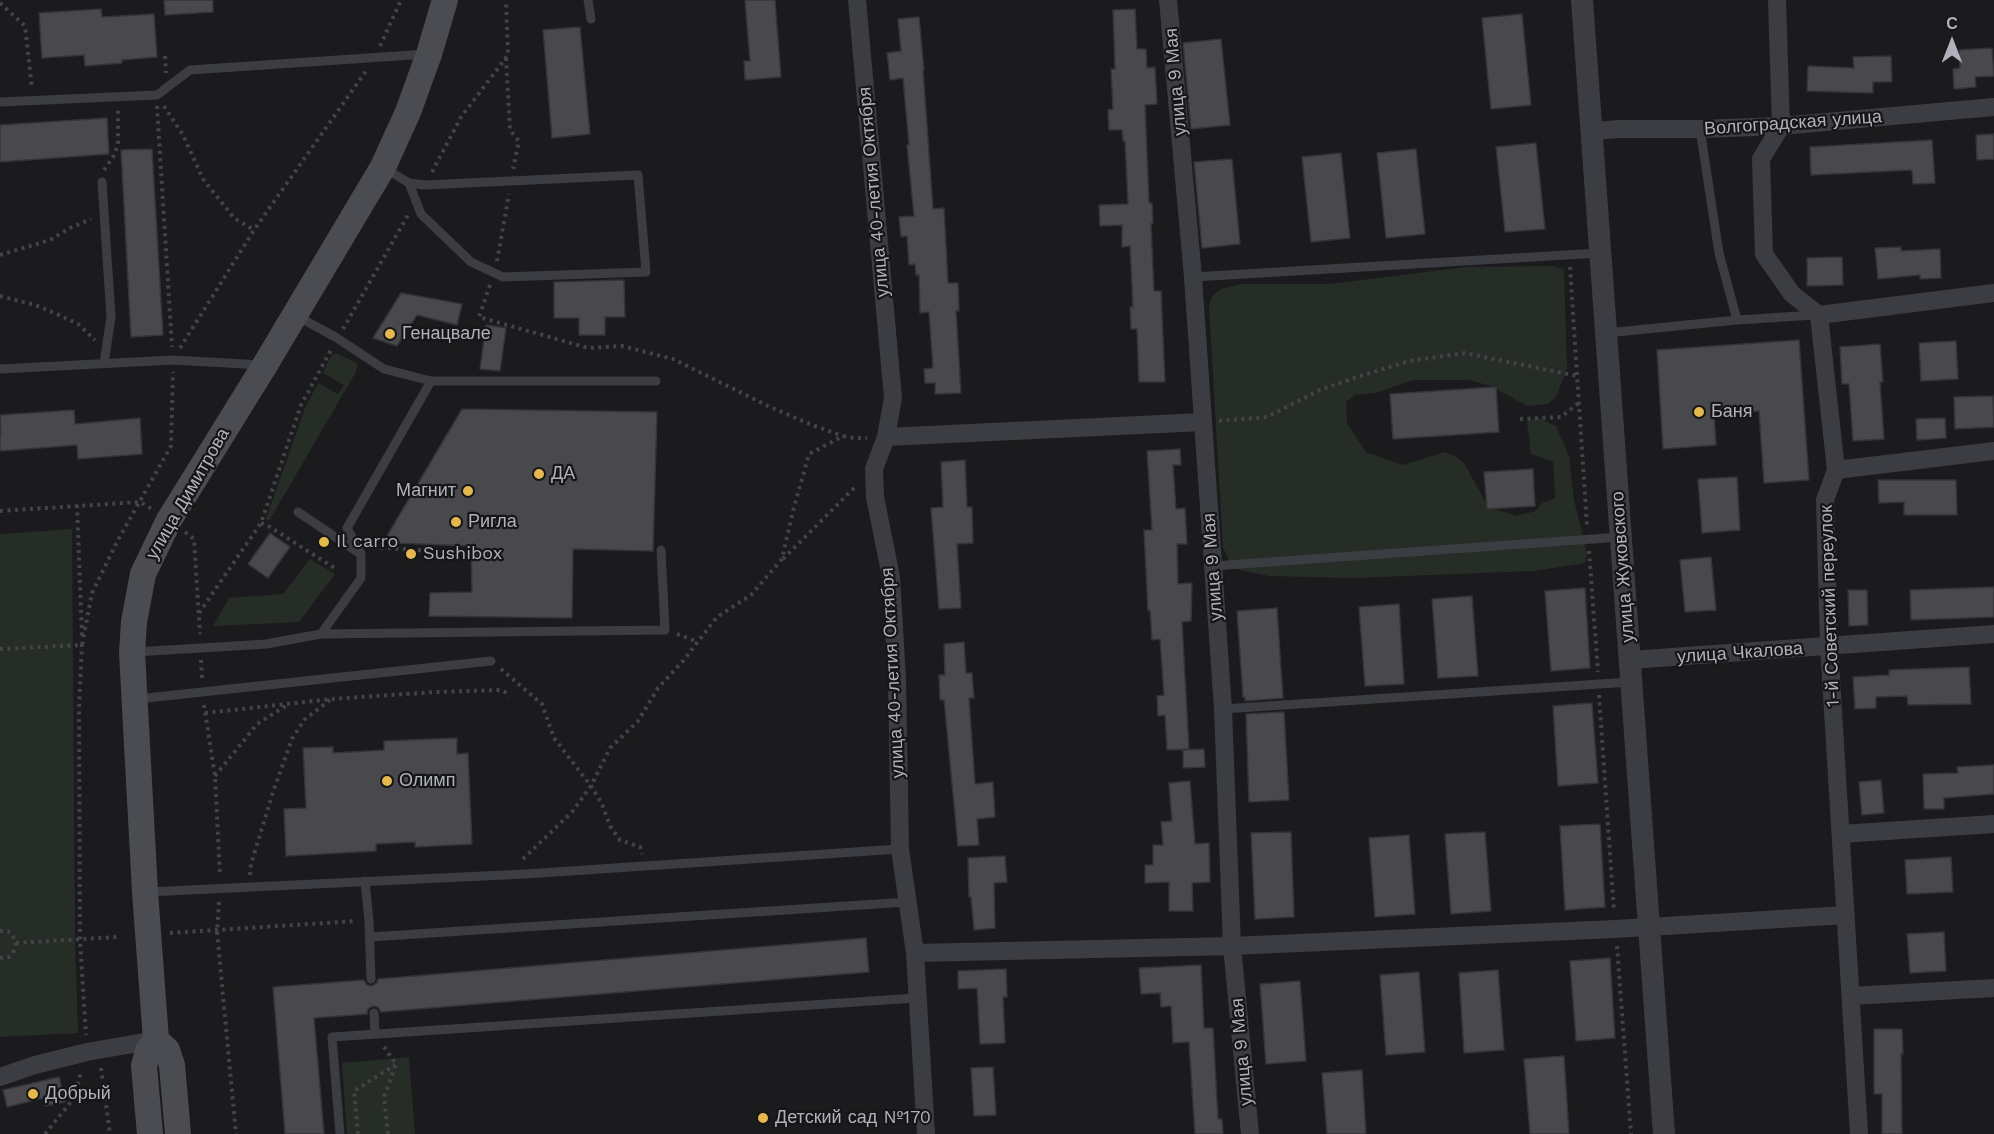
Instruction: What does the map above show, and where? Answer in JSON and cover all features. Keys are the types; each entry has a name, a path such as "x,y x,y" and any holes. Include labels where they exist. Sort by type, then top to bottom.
{"main road":[{"name":"улица Димитрова","path":"150,1134 144,1066 148,1051 156,1040 145,892 132,652 134,622 142,580 152,553 169,520 265,365 383,166 408,112 445,0"},
{"name":"улица Димитрова","path":"156,1040 167,1050 172,1065 178,1134"}],"street":[{"name":"улица 40-летия Октября","path":"857,0 893,398 886,437 874,469 875,497 891,577 897,678 900,849 915,952 926,1134"},
{"name":"улица 9 Мая","path":"1168,0 1193,277 1223,709 1232,946 1250,1134"},
{"name":"улица Жуковского","path":"1582,0 1664,1134"},
{"path":"1777,0 1781,126 1761,159 1764,254 1792,294 1819,315 1994,293"},
{"name":"Волгоградская улица","path":"1592,131 1781,126 1994,107"},
{"name":"1-й Советский переулок","path":"1819,315 1836,470 1825,501 1829,646 1858,1134"},
{"path":"886,437 1203,422"},
{"path":"1836,470 1994,451"},
{"name":"улица Чкалова","path":"1630,671 1829,646 1994,634"},
{"path":"1841,834 1994,824"},
{"path":"915,952 1232,946 1649,927 1846,915"},
{"path":"1851,996 1994,988"},
{"path":"0,1077 35,1065 87,1052 156,1040"}],"lane":[{"path":"588,0 591,19"},
{"path":"0,102 156,95 190,70 429,54"},
{"path":"1700,129 1719,253 1737,320"},
{"path":"383,166 409,183 425,184 638,175 646,272 502,277 471,262 421,213 409,183"},
{"path":"102,182 111,317 104,363"},
{"path":"1193,277 1600,253"},
{"path":"295,315 337,338 384,369 431,381 656,381"},
{"path":"1606,333 1737,320 1819,315"},
{"path":"0,369 173,360 265,365"},
{"path":"321,634 361,578 361,554 347,528 431,381"},
{"path":"298,512 361,554"},
{"path":"1213,566 1621,537"},
{"path":"132,652 267,644 321,634 665,630 661,550"},
{"path":"134,699 492,661"},
{"path":"1223,709 1598,684 1630,671"},
{"path":"145,892 645,866 900,849"},
{"path":"365,881 371,979"},
{"path":"370,937 908,902"},
{"path":"340,1134 332,1037 916,998"},
{"path":"374,1013 375,1034"}],"path":[{"path":"173,360 254,230 375,58 401,0"},
{"path":"425,184 461,117 508,55 506,0"},
{"path":"0,3 25,26 33,100"},
{"path":"506,57 510,130 519,141 495,273 479,317 588,348 622,346 673,359 812,425 854,438 886,437"},
{"path":"156,95 183,135 203,179 234,218 254,230"},
{"path":"82,645 92,593 118,540 171,446 173,360 156,95"},
{"path":"102,182 105,167 113,157 119,140 117,97"},
{"path":"199,614 261,523 301,405 415,202"},
{"path":"0,255 50,240 87,220 105,218"},
{"path":"1569,256 1615,917"},
{"path":"0,296 35,305 78,324 106,351"},
{"path":"1203,422 1267,417 1320,390 1357,377 1409,361 1465,353 1577,376"},
{"path":"1520,419 1561,417 1580,401"},
{"path":"782,559 809,454 843,435"},
{"path":"524,859 572,812 591,786 609,748 638,721 658,688 717,617 751,595 782,559 874,469"},
{"path":"0,511 140,502"},
{"path":"45,1134 74,1098 87,1052 80,940 79,729 82,645 77,505"},
{"path":"261,523 270,526 336,569"},
{"path":"194,539 203,693 215,776 220,889 217,931 236,1134"},
{"path":"372,548 444,552"},
{"path":"665,630 698,642"},
{"path":"0,650 82,645"},
{"path":"492,661 542,704 554,738 591,786 602,804 610,826 620,840 640,847 645,866"},
{"path":"205,712 332,699 500,690 509,697"},
{"path":"250,888 251,864 292,739 304,720 332,699"},
{"path":"215,776 257,724 289,703"},
{"path":"170,933 369,921"},
{"path":"0,931 8,931 16,943 9,957 0,958"},
{"path":"16,943 117,937"},
{"path":"1616,944 1631,1134"},
{"path":"375,1034 396,1064"},
{"path":"87,1052 100,1066 110,1134"},
{"path":"358,1134 354,1090 396,1064"},
{"path":"388,1134 384,1097 396,1064"}],"shaded area":[{"path":"1553,266 1564,269 1567,369 1556,397 1548,404 1527,406 1491,386 1469,380 1413,380 1376,393 1355,395 1346,402 1347,423 1366,452 1403,465 1445,452 1455,456 1464,463 1485,501 1495,509 1516,516 1536,511 1542,503 1555,498 1553,462 1531,454 1527,422 1537,417 1556,426 1569,456 1574,500 1587,553 1585,563 1534,571 1353,578 1269,576 1240,570 1231,565 1223,547 1209,306 1212,296 1221,289 1241,284 1329,284 1466,267"},
{"path":"332,354 357,363 356,372 269,521 266,519 305,408 318,383 338,394 344,385 323,373"},
{"path":"72,529 75,940 78,1033 0,1037 0,534"},
{"path":"310,559 335,574 299,622 213,626 229,598 283,594"},
{"path":"409,1057 415,1134 347,1134 342,1063"}],"building":[{"path":"164,0 213,0 213,12 165,15"},
{"path":"745,0 775,0 781,77 745,80 744,61 750,61"},
{"path":"101,9 102,17 154,14 157,57 85,66 84,55 42,58 39,13"},
{"path":"1135,9 1137,49 1146,49 1147,68 1155,67 1157,104 1145,105 1149,203 1152,203 1153,223 1151,224 1154,291 1161,291 1165,382 1139,382 1137,329 1131,329 1130,307 1133,307 1130,246 1122,247 1122,225 1100,226 1099,205 1128,204 1125,141 1123,141 1122,130 1109,130 1108,110 1113,109 1111,69 1115,69 1113,10"},
{"path":"1522,14 1531,105 1491,109 1482,18"},
{"path":"919,17 933,209 944,208 948,283 958,283 959,311 956,311 961,393 935,394 935,383 925,383 924,369 933,368 929,312 920,313 919,275 916,275 915,264 909,265 907,236 901,237 899,217 914,216 907,145 909,145 903,78 890,80 887,53 901,51 898,19"},
{"path":"580,27 590,134 552,138 543,30"},
{"path":"1221,39 1230,125 1191,129 1183,43"},
{"path":"1992,48 1994,76 1975,77 1976,87 1954,89 1953,69 1960,68 1959,50"},
{"path":"1891,56 1892,82 1873,82 1873,93 1807,91 1808,66 1854,68 1853,57"},
{"path":"107,118 109,154 0,162 0,125"},
{"path":"1994,134 1994,159 1977,160 1976,135"},
{"path":"1932,140 1935,183 1913,184 1912,170 1811,175 1810,147"},
{"path":"1536,143 1545,229 1505,232 1496,147"},
{"path":"152,149 163,335 131,337 121,150"},
{"path":"1416,149 1425,234 1386,238 1377,153"},
{"path":"1341,153 1350,238 1311,242 1302,157"},
{"path":"1232,159 1240,244 1202,248 1194,162"},
{"path":"1901,247 1901,251 1940,249 1941,278 1920,279 1920,275 1878,279 1875,248"},
{"path":"1842,257 1843,285 1807,286 1807,258"},
{"path":"624,280 625,317 605,317 605,335 579,335 579,318 554,318 554,282"},
{"path":"401,293 462,304 457,325 417,315 397,346 373,338"},
{"path":"486,325 506,328 500,371 480,369"},
{"name":"Баня","path":"1799,340 1809,480 1764,483 1759,411 1714,414 1716,445 1663,449 1657,350"},
{"path":"1956,341 1958,379 1921,381 1919,343"},
{"path":"1880,344 1884,439 1853,441 1849,384 1842,384 1840,347"},
{"path":"1496,387 1499,432 1393,439 1390,394"},
{"path":"1993,396 1994,427 1955,429 1954,397"},
{"name":"ДА","path":"462,409 657,412 653,551 573,549 572,618 429,616 430,593 472,592 471,546 394,543 387,536"},
{"path":"74,410 75,424 140,418 142,454 78,459 77,445 0,451 0,415"},
{"path":"1945,418 1946,438 1917,440 1916,419"},
{"path":"1180,449 1181,465 1173,465 1176,509 1185,508 1187,544 1177,544 1178,584 1192,583 1191,621 1182,622 1189,749 1167,750 1165,715 1158,716 1157,696 1164,695 1160,639 1152,640 1150,610 1148,611 1144,530 1152,530 1147,451"},
{"path":"965,460 967,507 972,507 973,543 957,544 961,608 939,609 931,508 943,507 941,462"},
{"path":"1533,469 1535,506 1487,509 1484,472"},
{"path":"1737,477 1740,530 1702,533 1698,479"},
{"path":"1878,480 1956,480 1957,515 1904,515 1904,502 1879,503"},
{"path":"270,533 290,547 268,578 248,564"},
{"path":"1711,557 1716,610 1685,612 1680,560"},
{"path":"1994,587 1994,617 1911,620 1910,590"},
{"path":"1585,588 1590,668 1551,671 1545,591"},
{"path":"1848,590 1867,590 1868,625 1849,626"},
{"path":"1472,596 1478,676 1438,678 1432,599"},
{"path":"1399,604 1404,684 1365,686 1359,607"},
{"path":"1277,608 1283,698 1245,701 1237,611"},
{"path":"964,642 966,673 972,673 974,698 969,698 975,784 993,782 995,817 977,819 979,845 958,846 944,700 940,700 939,675 945,675 944,644"},
{"path":"1969,667 1971,704 1908,705 1907,696 1876,697 1876,708 1855,709 1853,677 1889,675 1889,670"},
{"path":"1592,703 1598,783 1558,786 1553,706"},
{"path":"1284,712 1289,800 1249,802 1246,714"},
{"name":"Олимп","path":"457,738 457,754 468,753 472,844 415,847 415,842 376,844 376,851 286,856 284,809 306,808 303,748 333,747 333,753 384,750 384,741"},
{"path":"1204,749 1205,767 1183,768 1183,750"},
{"path":"1994,765 1994,794 1944,798 1944,809 1924,809 1923,774 1958,773 1957,767"},
{"path":"1881,780 1884,813 1862,815 1859,782"},
{"path":"1190,781 1195,844 1209,843 1210,882 1192,883 1193,911 1169,911 1169,882 1145,883 1145,865 1153,865 1153,845 1163,845 1161,822 1172,821 1169,783"},
{"path":"1600,824 1605,907 1565,910 1560,826"},
{"path":"1291,832 1294,917 1255,919 1251,833"},
{"path":"1485,832 1491,911 1451,914 1445,834"},
{"path":"1409,835 1415,914 1375,917 1369,838"},
{"path":"1005,856 1007,882 994,883 995,928 974,930 971,897 969,897 968,858"},
{"path":"1951,857 1953,892 1907,894 1905,860"},
{"path":"1944,932 1946,971 1910,973 1907,934"},
{"path":"866,938 869,972 381,1012 378,1007 373,1006 368,1009 367,1014 314,1018 324,1134 285,1134 273,987 364,980 367,985 372,986 377,983 378,979"},
{"path":"1610,958 1615,1038 1576,1041 1570,961"},
{"path":"1201,965 1204,1028 1213,1028 1218,1119 1222,1119 1223,1134 1195,1134 1189,1042 1173,1043 1171,1006 1161,1007 1160,993 1141,994 1139,968"},
{"path":"1006,969 1007,997 1003,997 1005,1043 980,1044 977,988 958,989 958,971"},
{"path":"1498,970 1504,1050 1464,1053 1459,973"},
{"path":"1419,972 1425,1052 1386,1055 1380,975"},
{"path":"1300,981 1306,1061 1266,1064 1260,984"},
{"path":"1874,1029 1902,1029 1902,1134 1882,1134 1882,1094 1874,1094"},
{"path":"1564,1056 1569,1134 1530,1134 1524,1059"},
{"path":"993,1067 996,1115 974,1116 971,1068"},
{"path":"1362,1070 1366,1134 1327,1134 1322,1073"},
{"name":"Добрый","path":"59,1077 65,1102 45,1106 43,1098 7,1107 3,1090"}],"place":[{"name":"Генацвале","path":"390,334"},
{"name":"Баня","path":"1699,412"},
{"name":"ДА","path":"539,474"},
{"name":"Магнит","path":"468,491"},
{"name":"Ригла","path":"456,522"},
{"name":"Il carro","path":"324,542"},
{"name":"Sushibox","path":"411,554"},
{"name":"Олимп","path":"387,781"},
{"name":"Добрый","path":"33,1094"},
{"name":"Детский сад №170","path":"763,1118"}]}
